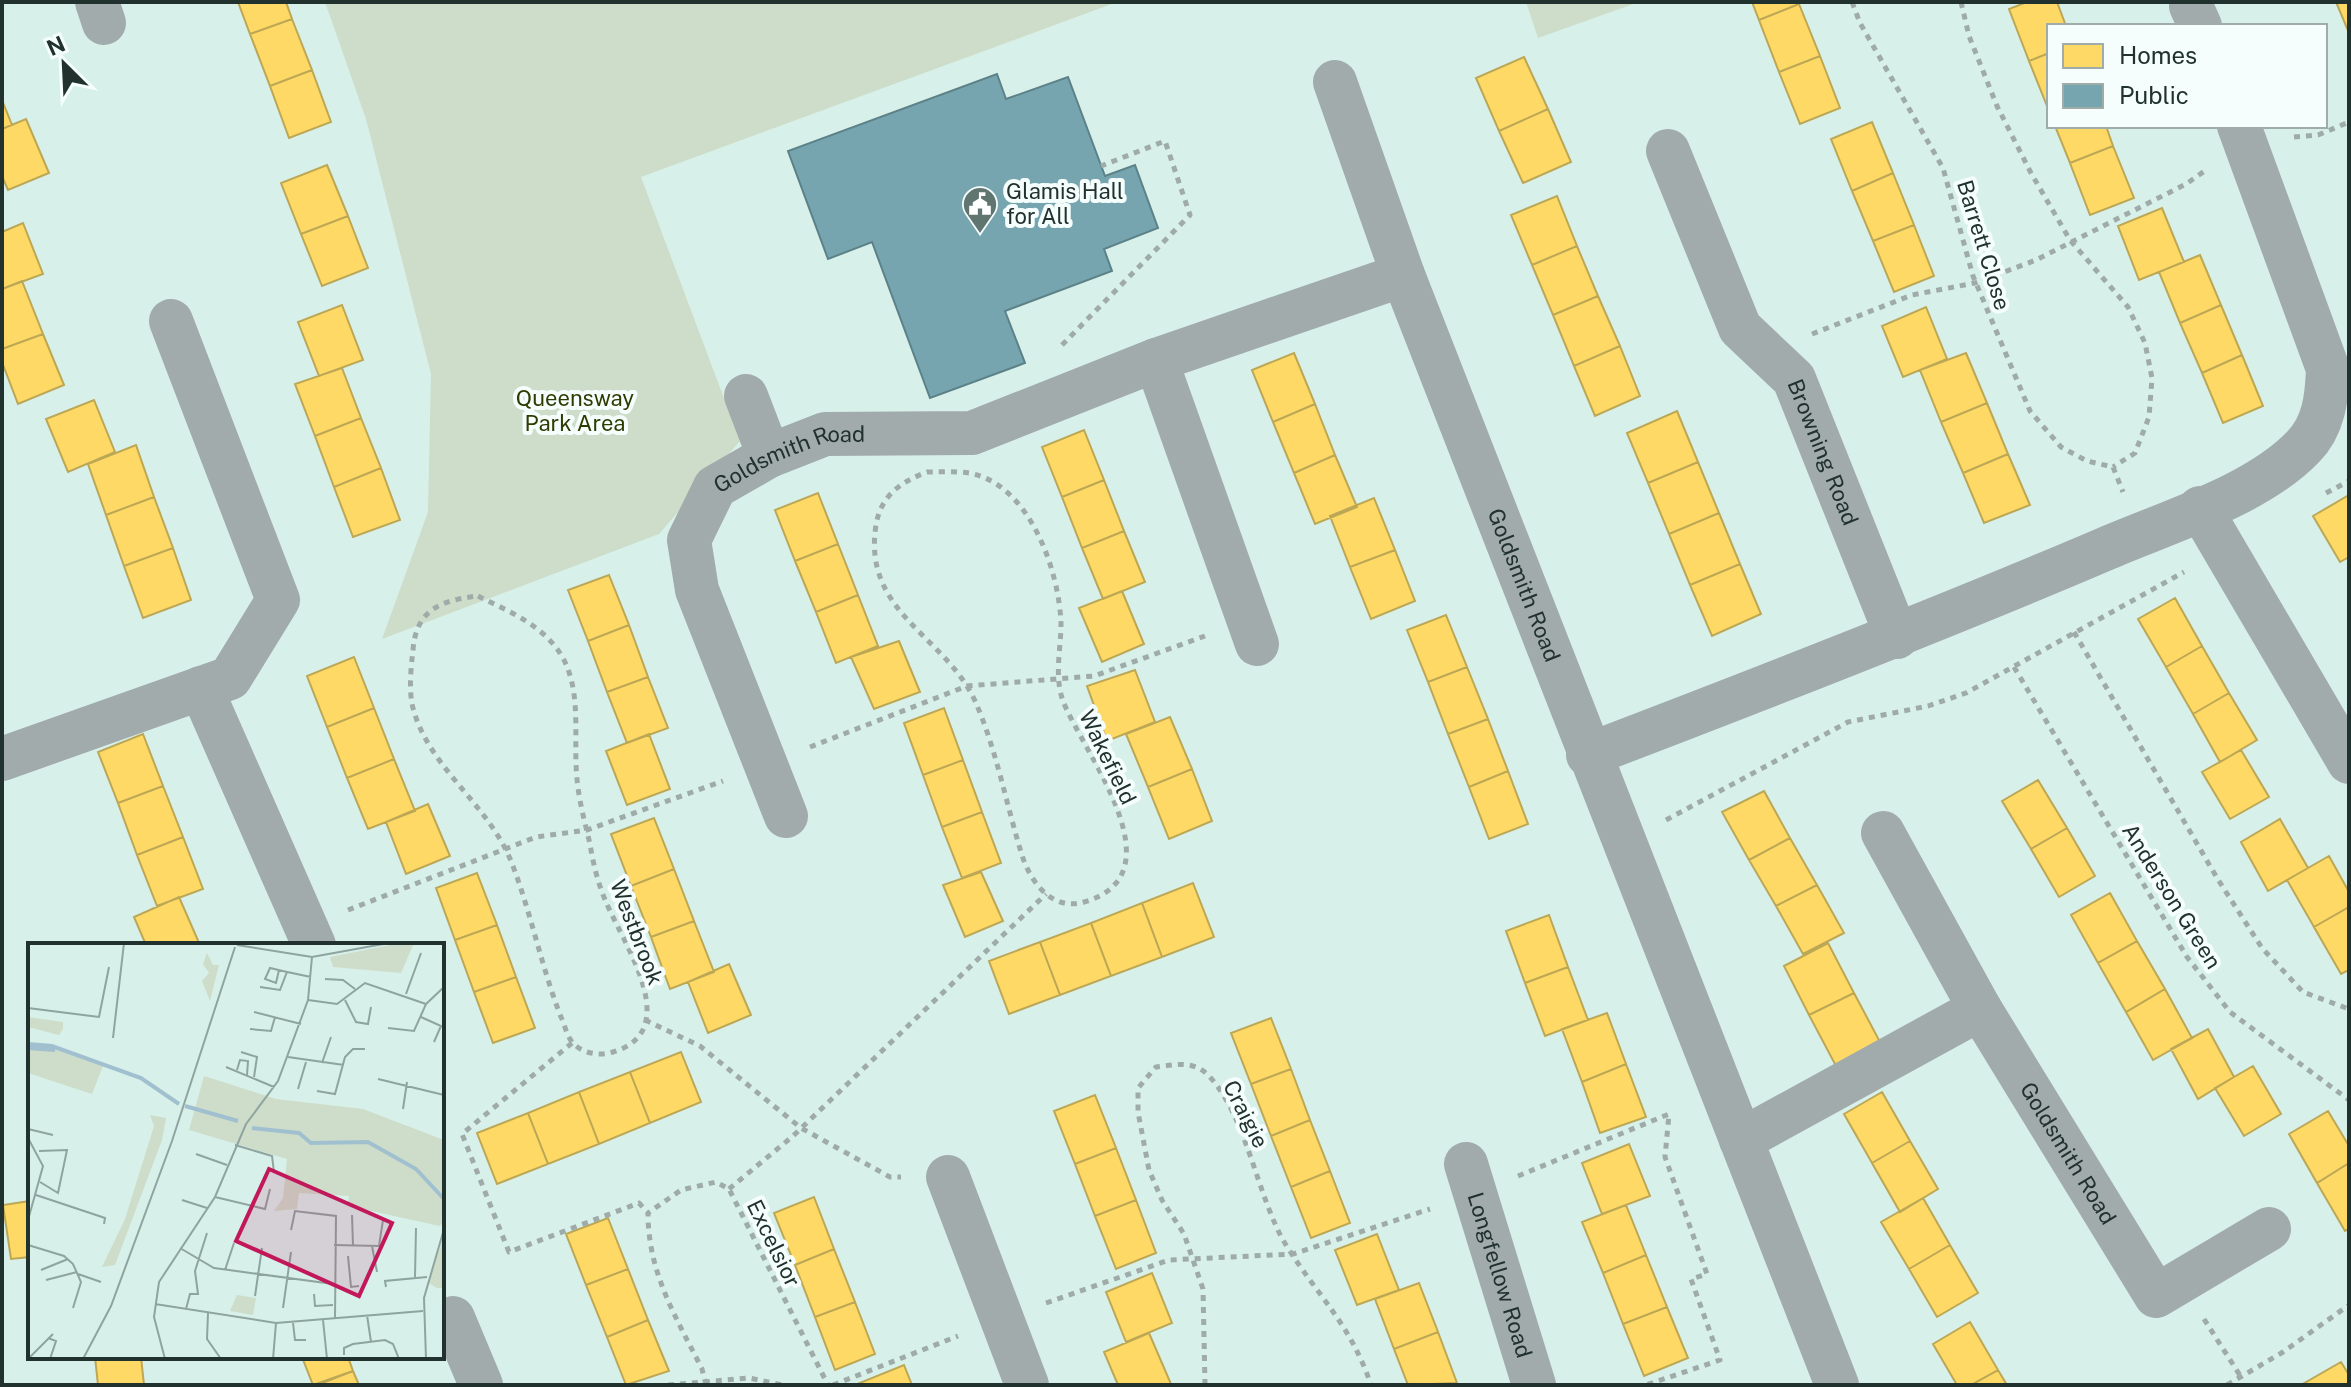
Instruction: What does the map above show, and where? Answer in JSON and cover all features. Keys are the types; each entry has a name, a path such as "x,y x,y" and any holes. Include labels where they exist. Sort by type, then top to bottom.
{"street":[{"path":"1335,82 1403,275"},
{"path":"1588,755 1897,637 2200,508 2261,480 2304,446 2327,406 2328,369 2242,133"},
{"name":"Browning Road","path":"1668,151 1740,328 1794,379 1897,637"},
{"name":"Goldsmith Road","path":"786,816 697,590 689,540 715,487 769,456 825,434 972,433 1156,360 1403,275 1834,1384"},
{"path":"2,759 230,678 278,600 171,321"},
{"path":"1156,360 1257,644"},
{"path":"746,396 769,456"},
{"path":"2200,508 2349,762"},
{"path":"201,688 313,943"},
{"name":"Goldsmith Road","path":"1883,833 1980,1009 2168,1288"},
{"path":"1741,1140 1980,1009"},
{"path":"948,1177 1027,1385"},
{"name":"Longfellow Road","path":"1471,1179 1534,1385"},
{"path":"2168,1288 2269,1229"},
{"path":"453,1318 481,1385"}],"path":[{"name":"Barrett Close","path":"1852,2 1860,23 1943,168 1975,283 2030,411 2061,447 2087,461 2113,467"},
{"path":"1961,2 1969,36 1997,106 2070,240 2128,307 2145,343 2152,378 2149,417 2135,453 2113,467 2139,534"},
{"path":"1766,353 1912,295 1975,283 2036,260 2070,240 2186,184 2242,133 2318,135 2349,122"},
{"path":"1052,355 1190,215 1165,141 1101,166"},
{"name":"Wakefield","path":"927,472 971,473 1003,490 1025,511 1046,549 1060,600 1058,680 1063,701 1116,803 1127,844 1120,878 1098,896 1081,903 1062,904 1046,894 1025,865 976,703 962,677 892,605 879,575 873,542 878,514 890,492 905,480 927,472"},
{"path":"2315,499 2349,481"},
{"path":"1623,844 1848,722 1928,706 1966,693 2224,549"},
{"name":"Westbrook","path":"478,596 518,616 551,639 565,662 574,691 577,780 592,859 605,901 646,988 645,1020 636,1042 606,1055 589,1053 572,1043 500,837 479,805 438,758 421,731 412,702 413,651 417,626 425,611 449,599 478,596"},
{"path":"2074,632 2217,878 2262,948 2303,992 2349,1009"},
{"name":"Anderson Green","path":"2014,667 2187,957 2230,1012 2349,1100"},
{"path":"729,1189 801,1128 1046,894"},
{"path":"645,1020 700,1046 801,1128 890,1177 948,1177"},
{"path":"572,1043 462,1134 509,1252 639,1203 648,1213 648,1240 658,1284 705,1382"},
{"name":"Craigie","path":"1205,1385 1203,1289 1184,1234 1162,1200 1149,1170 1138,1112 1138,1088 1156,1067 1187,1063 1207,1074 1227,1105 1285,1244 1350,1332 1371,1385"},
{"path":"830,1385 1002,1318 1169,1260 1293,1254 1471,1179 1669,1114 1665,1157 1707,1274 1691,1279 1720,1360 1646,1385"},
{"name":"Excelsior","path":"648,1213 681,1190 716,1182 729,1189 830,1385"},
{"path":"2168,1288 2241,1377"},
{"path":"2227,1385 2349,1305"},
{"path":"668,1385 749,1378 783,1385"}],"green space":[{"name":"Queensway Park Area","path":"325,2 1117,2 641,177 740,441 659,534 382,639 428,512 431,374 366,119"},
{"path":"1526,2 1639,2 1538,38"}],"building: Homes":[{"path":"238,2 286,2 292,19 250,34"},
{"path":"1752,2 1799,2 1799,4 1759,20"},
{"path":"2027,2 2057,2 2065,24 2047,24 2047,54 2029,61 2009,9"},
{"path":"2336,2 2349,2 2349,33"},
{"path":"1799,4 1820,56 1779,72 1759,20"},
{"path":"292,19 312,70 270,86 250,34"},
{"path":"2047,54 2047,106 2029,61"},
{"path":"1820,56 1840,108 1800,124 1779,72"},
{"path":"1524,57 1548,109 1499,131 1476,78"},
{"path":"312,70 331,122 289,138 270,86"},
{"path":"2,100 12,125 2,129"},
{"path":"1548,109 1571,162 1523,183 1499,131"},
{"path":"26,119 49,173 8,190 2,176 2,129"},
{"path":"1872,122 1893,173 1852,191 1831,139"},
{"path":"2056,128 2107,128 2113,146 2070,163"},
{"path":"2113,146 2134,198 2090,215 2070,163"},
{"path":"327,165 348,216 301,234 281,183"},
{"path":"1893,173 1914,225 1873,241 1852,191"},
{"path":"1557,196 1577,246 1532,265 1511,215"},
{"path":"2162,208 2184,262 2139,280 2118,226"},
{"path":"348,216 368,268 322,286 301,234"},
{"path":"23,223 43,274 2,289 2,232"},
{"path":"1914,225 1934,276 1894,292 1873,241"},
{"path":"1577,246 1598,296 1553,315 1532,265"},
{"path":"2200,255 2221,305 2180,323 2159,272"},
{"path":"22,281 43,334 2,349 2,289"},
{"path":"1598,296 1620,346 1574,366 1553,315"},
{"path":"342,305 363,360 319,376 298,322"},
{"path":"2221,305 2242,355 2202,373 2180,323"},
{"path":"1926,307 1947,359 1903,377 1882,326"},
{"path":"43,334 64,385 18,404 2,362 2,349"},
{"path":"1620,346 1640,396 1595,416 1574,366"},
{"path":"1294,353 1315,404 1273,422 1252,370"},
{"path":"1966,353 1987,403 1941,422 1920,370"},
{"path":"2242,355 2263,406 2223,423 2202,373"},
{"path":"342,368 361,418 315,436 295,384"},
{"path":"94,400 115,452 68,472 46,419"},
{"path":"1987,403 2008,454 1963,473 1941,422"},
{"path":"1315,404 1335,455 1294,473 1273,422"},
{"path":"1677,411 1698,462 1648,483 1627,433"},
{"path":"361,418 381,468 334,487 315,436"},
{"path":"1084,430 1104,480 1062,497 1042,447"},
{"path":"136,445 154,497 106,515 88,464"},
{"path":"2008,454 2030,505 1984,523 1963,473"},
{"path":"1335,455 1357,507 1315,524 1294,473"},
{"path":"1698,462 1719,513 1669,534 1648,483"},
{"path":"381,468 400,520 353,537 334,487"},
{"path":"1104,480 1124,531 1082,548 1062,497"},
{"path":"818,493 838,544 795,561 775,510"},
{"path":"2349,495 2349,557 2340,562 2313,516"},
{"path":"154,497 173,548 124,566 106,515"},
{"path":"1374,498 1395,550 1350,567 1330,516"},
{"path":"1719,513 1740,564 1690,585 1669,534"},
{"path":"1124,531 1145,582 1103,599 1082,548"},
{"path":"838,544 858,595 816,612 795,561"},
{"path":"173,548 191,600 143,618 124,566"},
{"path":"1395,550 1415,601 1371,619 1350,567"},
{"path":"1740,564 1761,614 1712,636 1690,585"},
{"path":"609,575 629,625 588,641 568,590"},
{"path":"1122,591 1144,644 1102,662 1079,608"},
{"path":"858,595 878,646 836,663 816,612"},
{"path":"2175,598 2202,646 2166,667 2138,619"},
{"path":"1446,615 1467,667 1428,682 1407,630"},
{"path":"629,625 648,677 607,692 588,641"},
{"path":"899,641 920,692 874,709 851,657"},
{"path":"2202,646 2229,693 2193,714 2166,667"},
{"path":"354,657 374,708 327,727 307,676"},
{"path":"1467,667 1488,719 1448,734 1428,682"},
{"path":"1135,670 1155,722 1107,741 1087,686"},
{"path":"648,677 668,728 627,743 607,692"},
{"path":"2229,693 2257,740 2220,762 2193,714"},
{"path":"374,708 394,759 347,778 327,727"},
{"path":"944,708 963,760 923,775 904,723"},
{"path":"1170,717 1192,769 1148,787 1126,734"},
{"path":"1488,719 1508,771 1469,787 1448,734"},
{"path":"143,734 163,786 118,803 98,752"},
{"path":"649,734 670,789 627,805 606,751"},
{"path":"2241,750 2269,797 2230,819 2202,772"},
{"path":"394,759 415,811 368,829 347,778"},
{"path":"963,760 982,812 942,827 923,775"},
{"path":"1192,769 1212,821 1169,839 1148,787"},
{"path":"1508,771 1528,824 1489,839 1469,787"},
{"path":"2038,780 2067,828 2031,849 2002,801"},
{"path":"163,786 183,837 137,855 118,803"},
{"path":"1764,791 1790,838 1749,860 1722,812"},
{"path":"428,804 450,856 406,874 386,822"},
{"path":"982,812 1001,863 962,878 942,827"},
{"path":"654,818 674,869 631,886 611,834"},
{"path":"2280,819 2308,868 2268,891 2241,842"},
{"path":"2067,828 2095,876 2059,897 2031,849"},
{"path":"183,837 203,889 157,906 137,855"},
{"path":"1790,838 1817,885 1776,906 1749,860"},
{"path":"2329,856 2349,892 2349,907 2314,927 2287,880"},
{"path":"674,869 694,921 651,937 631,886"},
{"path":"981,872 1003,921 965,937 943,885"},
{"path":"477,873 497,925 455,940 436,888"},
{"path":"1193,883 1214,937 1162,957 1142,903"},
{"path":"1817,885 1844,933 1803,954 1776,906"},
{"path":"2110,893 2137,941 2098,963 2071,915"},
{"path":"179,897 199,943 145,943 134,917"},
{"path":"1142,903 1162,957 1111,976 1091,923"},
{"path":"2349,907 2349,970 2341,974 2314,927"},
{"path":"1549,915 1568,967 1525,983 1506,931"},
{"path":"694,921 714,972 670,989 651,937"},
{"path":"1091,923 1111,976 1060,995 1040,942"},
{"path":"497,925 516,977 474,992 455,940"},
{"path":"2137,941 2165,989 2126,1012 2098,963"},
{"path":"1040,942 1060,995 1009,1014 989,961"},
{"path":"1828,943 1854,993 1809,1015 1784,966"},
{"path":"729,964 751,1015 708,1033 688,982"},
{"path":"1568,967 1588,1020 1545,1036 1525,983"},
{"path":"516,977 535,1028 493,1043 474,992"},
{"path":"2165,989 2192,1038 2153,1060 2126,1012"},
{"path":"1854,993 1880,1042 1836,1066 1809,1015"},
{"path":"1607,1013 1626,1064 1582,1082 1562,1029"},
{"path":"1271,1018 1291,1069 1251,1084 1231,1033"},
{"path":"2208,1029 2234,1077 2198,1099 2171,1049"},
{"path":"681,1052 701,1102 650,1123 630,1072"},
{"path":"1626,1064 1646,1117 1600,1133 1582,1082"},
{"path":"2253,1066 2281,1114 2244,1136 2215,1088"},
{"path":"1291,1069 1310,1120 1271,1136 1251,1084"},
{"path":"630,1072 650,1123 599,1144 579,1092"},
{"path":"579,1092 599,1144 548,1164 528,1113"},
{"path":"1882,1092 1910,1141 1872,1163 1844,1114"},
{"path":"1095,1095 1116,1148 1075,1164 1054,1111"},
{"path":"2328,1111 2349,1146 2349,1163 2317,1183 2289,1134"},
{"path":"528,1113 548,1164 497,1184 477,1133"},
{"path":"1310,1120 1330,1171 1291,1187 1271,1136"},
{"path":"1910,1141 1938,1189 1900,1212 1872,1163"},
{"path":"1629,1144 1650,1196 1602,1214 1582,1163"},
{"path":"1116,1148 1136,1200 1095,1216 1075,1164"},
{"path":"2349,1163 2349,1229 2345,1231 2317,1183"},
{"path":"1330,1171 1350,1223 1311,1238 1291,1187"},
{"path":"814,1197 834,1249 795,1265 774,1213"},
{"path":"1923,1198 1950,1245 1909,1269 1881,1222"},
{"path":"1136,1200 1156,1253 1116,1269 1095,1216"},
{"path":"28,1201 28,1257 11,1259 3,1205"},
{"path":"1626,1205 1646,1255 1603,1273 1582,1222"},
{"path":"608,1218 628,1269 586,1285 566,1234"},
{"path":"1377,1234 1399,1290 1357,1305 1335,1250"},
{"path":"1950,1245 1978,1293 1937,1317 1909,1269"},
{"path":"834,1249 855,1302 815,1317 795,1265"},
{"path":"1646,1255 1667,1307 1623,1324 1603,1273"},
{"path":"628,1269 648,1320 607,1337 586,1285"},
{"path":"1152,1273 1172,1323 1126,1342 1106,1292"},
{"path":"1419,1283 1438,1332 1394,1349 1375,1299"},
{"path":"855,1302 875,1354 835,1370 815,1317"},
{"path":"1667,1307 1688,1358 1644,1376 1623,1324"},
{"path":"648,1320 669,1371 626,1385 607,1337"},
{"path":"1970,1322 1998,1370 1971,1385 1957,1385 1933,1344"},
{"path":"1438,1332 1457,1383 1408,1385 1394,1349"},
{"path":"1149,1333 1171,1384 1118,1385 1104,1352"},
{"path":"95,1359 141,1359 144,1385 98,1385"},
{"path":"303,1359 349,1359 353,1371 313,1385"},
{"path":"2341,1362 2349,1375 2349,1385 2301,1385"},
{"path":"904,1365 912,1385 857,1384"},
{"path":"1998,1370 2007,1385 1971,1385"},
{"path":"353,1371 359,1385 317,1385"}],"building: Public":[{"name":"Glamis Hall for All","path":"997,74 1006,99 1068,77 1105,176 1135,165 1158,228 1104,249 1112,271 1005,311 1025,363 930,398 872,242 828,259 788,151"}],"place":[{"name":"Glamis Hall for All","path":"980,235"}]}
